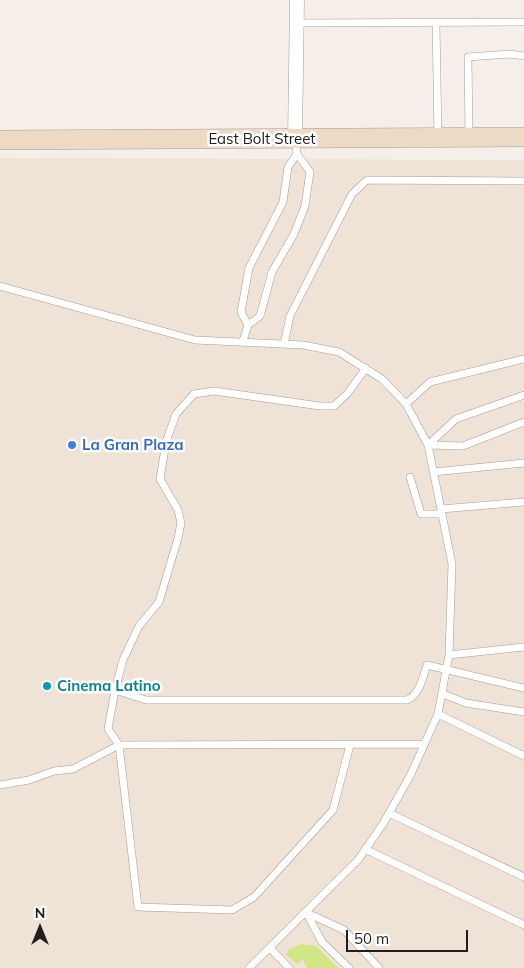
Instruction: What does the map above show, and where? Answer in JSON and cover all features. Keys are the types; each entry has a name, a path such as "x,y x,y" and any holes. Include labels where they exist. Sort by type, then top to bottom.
{"street":[{"path":"296,147 297,0"},
{"name":"East Bolt Street","path":"0,140 296,147 438,139 524,138"}],"lane":[{"path":"296,23 524,22"},
{"path":"436,23 438,139"},
{"path":"469,138 468,57 510,54 524,56"},
{"path":"248,325 241,312 249,268 283,202 288,168 296,147"},
{"path":"244,341 248,325 260,316 272,272 294,234 305,206 310,172 296,147"},
{"path":"284,344 290,316 352,194 360,184 367,180 524,181"},
{"path":"0,286 195,340 284,344 339,352 382,379 406,404 428,445 452,564 449,655 438,714 410,776 389,813 358,860 249,968"},
{"path":"406,404 430,382 524,359"},
{"path":"350,745 333,810 254,897 232,910 138,907 119,745 108,729 123,660 140,626 159,602 182,522 178,510 160,479 166,442 176,414 194,394 214,391 320,406 334,406 347,394 366,368"},
{"path":"428,445 456,419 524,395"},
{"path":"428,445 463,446 524,422"},
{"path":"433,472 524,463"},
{"path":"410,477 421,514 524,502"},
{"path":"449,655 524,647"},
{"path":"115,690 146,700 407,700 413,697 419,688 427,665 524,688"},
{"path":"443,694 466,703 524,712"},
{"path":"438,714 524,756"},
{"path":"0,785 73,769 119,745 424,744"},
{"path":"389,813 524,877"},
{"path":"365,849 524,925"},
{"path":"305,912 322,942 349,968"},
{"path":"305,912 344,930 379,968"},
{"path":"270,948 289,968"}],"shaded area":[{"name":"La Gran Plaza","path":"0,158 524,160 524,968 0,968"}],"green space":[{"path":"302,944 316,946 338,968 307,968 303,959 298,964 286,955 288,950"}],"place":[{"name":"La Gran Plaza","path":"72,445"},
{"name":"Cinema Latino","path":"47,686"}]}
